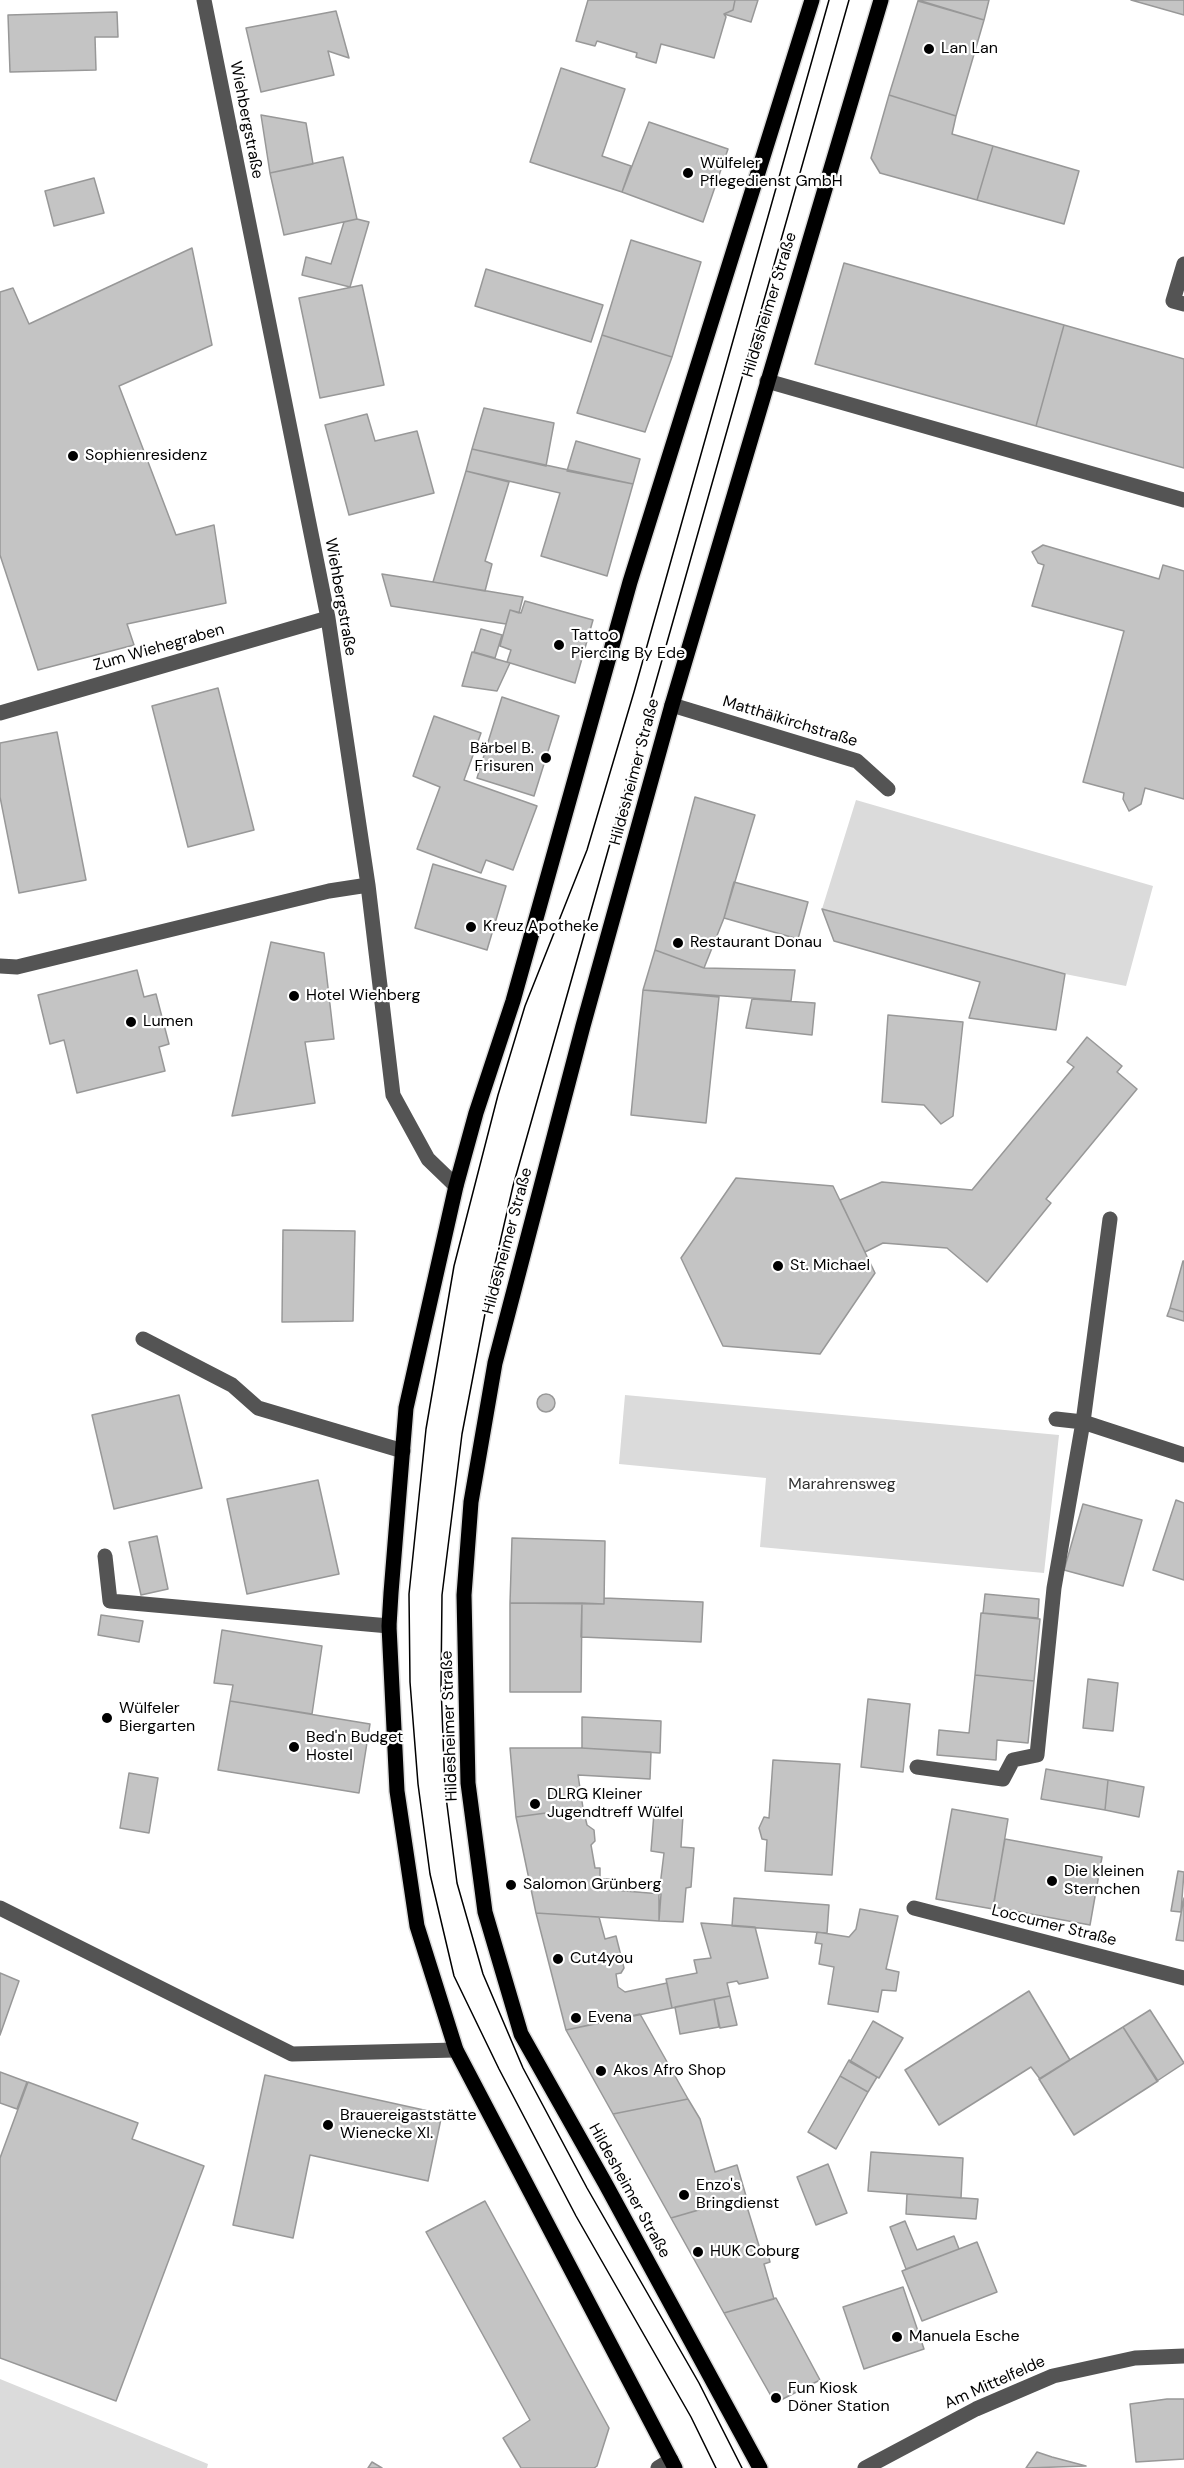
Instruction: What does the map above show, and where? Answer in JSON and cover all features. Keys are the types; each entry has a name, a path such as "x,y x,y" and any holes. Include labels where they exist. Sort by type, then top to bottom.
{"main road":[{"path":"668,2465 456,2050 417,1926 397,1791 389,1626 406,1408 456,1186 476,1113 513,1001 630,582 812,0"},
{"name":"Hildesheimer Straße","path":"760,2468 521,2034 485,1912 468,1783 464,1595 471,1502 485,1408 495,1363 577,1050 672,705 766,381 881,0"}],"street":[{"name":"Wiehbergstraße","path":"204,0 328,618 368,885 393,1095 428,1159 456,1186"},
{"path":"1184,264 1173,301 1184,304"},
{"path":"766,381 1184,500"},
{"name":"Zum Wiehegraben","path":"0,713 328,618"},
{"name":"Matthäikirchstraße","path":"672,705 857,761 888,789"},
{"path":"0,966 17,967 329,891 368,885"},
{"path":"917,1767 1003,1779 1012,1760 1037,1755 1054,1588 1083,1422 1110,1219"},
{"path":"143,1339 232,1385 258,1408 402,1452"},
{"path":"1056,1419 1083,1422 1184,1455"},
{"path":"105,1556 110,1601 389,1626"},
{"path":"0,1908 292,2054 456,2050"},
{"name":"Loccumer Straße","path":"915,1908 1184,1978"},
{"name":"Am Mittelfelde","path":"865,2468 976,2409 1053,2376 1135,2358 1184,2356"}],"green space":[{"path":"856,800 1153,886 1126,986 1065,974 822,909"},
{"name":"Marahrensweg","path":"625,1395 1059,1435 1044,1573 760,1547 766,1478 619,1464"},
{"path":"0,2379 208,2464 207,2468 0,2468"}],"building":[{"path":"588,0 735,0 733,10 724,14 726,17 714,58 661,44 656,63 636,57 637,53 597,41 595,46 576,41"},
{"path":"735,0 758,0 751,22 724,14 733,10"},
{"path":"918,0 989,0 984,20"},
{"path":"1131,0 1184,0 1184,15"},
{"path":"918,1 984,20 956,116 889,95"},
{"path":"336,11 349,58 328,51 334,75 261,92 246,28"},
{"path":"117,12 118,37 95,37 96,70 10,72 8,15"},
{"path":"561,68 625,89 602,156 631,166 622,192 530,162"},
{"path":"889,95 956,116 952,134 993,146 977,200 880,173 871,158"},
{"path":"261,115 306,123 313,164 270,173"},
{"path":"649,122 728,149 703,222 622,192"},
{"path":"993,146 1079,171 1064,224 977,200"},
{"path":"343,157 357,219 284,235 270,173"},
{"path":"94,178 104,213 54,226 45,191"},
{"path":"357,219 369,222 350,287 302,275 306,257 331,264 344,222"},
{"path":"631,240 701,262 672,357 602,335"},
{"name":"Sophienresidenz","path":"192,248 212,345 119,386 176,535 214,525 226,603 127,624 134,645 38,670 0,555 0,292 13,288 29,324"},
{"path":"844,263 1064,325 1036,426 815,364"},
{"path":"486,269 603,305 591,342 475,306"},
{"path":"362,285 384,385 320,398 299,298"},
{"path":"1064,325 1184,359 1184,468 1036,426"},
{"path":"602,335 672,357 645,432 577,413"},
{"path":"484,408 554,423 546,466 472,449"},
{"path":"367,414 375,441 417,431 434,493 349,515 325,425"},
{"path":"576,441 640,459 633,484 567,471"},
{"path":"472,449 633,484 607,576 541,556 560,493 466,471"},
{"path":"466,471 509,482 485,561 492,564 485,591 433,582"},
{"path":"1043,545 1159,579 1163,565 1184,571 1184,799 1145,788 1141,804 1129,811 1123,799 1124,793 1083,782 1124,631 1032,606 1044,565 1038,563 1032,552"},
{"path":"382,574 523,597 519,613 510,610 506,624 391,606"},
{"path":"525,601 593,620 575,683 507,662 511,650 500,646 510,610 521,613"},
{"path":"481,629 502,635 495,658 474,652"},
{"path":"472,652 510,663 497,691 462,686"},
{"path":"218,688 254,830 188,847 152,706"},
{"path":"502,697 559,716 534,796 477,778"},
{"path":"434,716 481,733 464,780 537,806 513,870 486,860 481,873 417,849 440,787 413,776"},
{"path":"57,732 86,880 19,893 0,797 0,743"},
{"path":"695,797 755,815 724,918 704,968 655,950"},
{"path":"433,864 506,886 487,950 415,928"},
{"path":"734,882 808,902 798,939 724,918"},
{"path":"822,909 1065,974 1056,1030 969,1018 980,982 834,941"},
{"name":"Hotel Wiehberg","path":"271,942 324,953 334,1039 305,1042 315,1103 232,1116"},
{"path":"655,950 704,968 795,970 791,1001 643,990"},
{"path":"137,970 144,997 156,994 169,1044 159,1047 165,1071 77,1093 64,1040 50,1044 38,995"},
{"path":"643,990 719,997 706,1123 631,1115"},
{"path":"752,999 815,1003 812,1035 746,1028"},
{"path":"888,1015 963,1022 953,1116 941,1124 924,1105 882,1102"},
{"path":"1087,1037 1122,1066 1117,1072 1137,1089 1046,1199 1051,1203 987,1282 947,1248 883,1243 865,1252 840,1200 882,1182 972,1190 1074,1067 1067,1062"},
{"name":"St. Michael","path":"736,1178 833,1186 875,1273 820,1354 723,1346 681,1258"},
{"path":"283,1230 355,1231 353,1321 282,1322"},
{"path":"1184,1261 1184,1312 1170,1308"},
{"path":"1170,1308 1184,1312 1184,1321 1167,1316"},
{"path":"542,1394 550,1394 555,1399 553,1410 542,1412 537,1407 537,1399"},
{"path":"179,1395 202,1488 114,1509 92,1415"},
{"path":"318,1480 339,1574 247,1594 227,1499"},
{"path":"1176,1500 1184,1503 1184,1580 1153,1570"},
{"path":"1083,1504 1142,1520 1123,1586 1064,1570"},
{"path":"157,1536 168,1589 141,1595 129,1542"},
{"path":"512,1538 605,1541 604,1604 510,1603"},
{"path":"985,1594 1039,1599 1038,1618 983,1613"},
{"path":"604,1598 703,1602 701,1642 581,1637 582,1603 604,1604"},
{"path":"510,1603 582,1603 581,1692 510,1692"},
{"path":"981,1613 1040,1619 1034,1681 975,1675"},
{"path":"101,1615 143,1621 139,1642 98,1635"},
{"path":"222,1630 322,1646 312,1714 230,1701 233,1685 214,1683"},
{"path":"975,1675 1034,1681 1028,1743 997,1740 996,1760 937,1755 939,1730 969,1733"},
{"path":"1088,1679 1118,1683 1113,1731 1083,1728"},
{"path":"868,1699 910,1704 903,1772 861,1767"},
{"name":"Bed'n Budget Hostel","path":"230,1701 370,1724 359,1793 218,1770"},
{"path":"582,1717 661,1721 660,1753 582,1748"},
{"path":"510,1748 581,1748 651,1752 650,1779 578,1775 583,1808 516,1817"},
{"path":"773,1760 840,1764 832,1875 765,1871 767,1840 762,1839 759,1828 764,1817 769,1818"},
{"path":"1046,1769 1108,1780 1105,1810 1041,1799"},
{"path":"129,1773 158,1778 149,1833 120,1828"},
{"path":"1108,1780 1144,1787 1139,1817 1105,1810"},
{"path":"583,1808 587,1825 594,1830 595,1841 591,1845 595,1868 600,1868 600,1879 611,1879 613,1890 661,1894 659,1921 536,1913 516,1817"},
{"path":"952,1809 1008,1819 993,1909 936,1899"},
{"path":"654,1813 683,1815 681,1847 694,1848 691,1887 686,1888 683,1922 659,1921 659,1894 664,1853 651,1851"},
{"path":"1005,1839 1102,1857 1090,1925 993,1907"},
{"path":"1178,1871 1184,1872 1181,1912 1171,1911"},
{"path":"734,1898 829,1905 827,1933 732,1926"},
{"path":"1184,1898 1184,1941 1176,1940"},
{"path":"860,1909 898,1916 886,1969 899,1972 896,1991 882,1990 878,2012 828,2004 834,1967 819,1964 822,1944 815,1943 817,1932 849,1937 856,1929"},
{"path":"536,1913 599,1917 605,1939 616,1936 624,1968 621,1973 616,1974 618,1987 625,1992 667,1983 672,2008 566,2030"},
{"path":"701,1923 755,1927 768,1978 739,1984 737,1981 727,1983 730,1996 672,2008 666,1979 697,1973 694,1960 711,1958"},
{"path":"0,1973 19,1981 0,2035"},
{"path":"1029,1991 1070,2060 1040,2079 1031,2067 939,2125 905,2070"},
{"path":"730,1996 737,2025 720,2028 714,1999"},
{"path":"714,1999 719,2027 680,2034 675,2007"},
{"path":"1150,2010 1184,2063 1157,2081 1123,2027"},
{"path":"640,2014 688,2099 613,2114 566,2030"},
{"path":"873,2021 903,2038 879,2078 850,2062"},
{"path":"1123,2027 1158,2081 1074,2135 1039,2079"},
{"path":"849,2060 877,2077 868,2092 840,2076"},
{"path":"0,2072 27,2082 17,2109 0,2103"},
{"path":"265,2075 442,2114 428,2181 310,2155 293,2238 233,2225"},
{"path":"840,2076 868,2092 836,2149 808,2132"},
{"path":"28,2082 138,2123 132,2139 204,2166 116,2401 0,2358 0,2158"},
{"path":"688,2099 700,2119 715,2172 737,2165 746,2196 671,2218 613,2114"},
{"path":"871,2152 963,2158 961,2198 868,2191"},
{"path":"828,2164 847,2213 816,2225 797,2177"},
{"path":"907,2194 978,2199 976,2219 906,2214"},
{"path":"744,2197 760,2249 766,2247 770,2262 764,2264 774,2299 724,2313 671,2218"},
{"path":"485,2201 609,2428 597,2466 594,2468 521,2468 503,2438 530,2420 426,2232"},
{"path":"905,2221 917,2250 954,2236 959,2249 906,2269 890,2227"},
{"path":"977,2242 997,2292 922,2321 902,2271"},
{"path":"903,2287 924,2349 864,2369 843,2307"},
{"path":"776,2298 820,2380 775,2403 724,2313"},
{"path":"1184,2399 1184,2459 1136,2462 1130,2404"},
{"path":"1037,2452 1052,2457 1086,2466 1026,2468"},
{"path":"372,2462 382,2468 368,2468"}],"tram line":[{"path":"716,2468 691,2417 576,2216 499,2069 454,1976 430,1874 418,1784 410,1682 409,1594 426,1429 454,1266 498,1095 525,1006 587,850 634,692 829,0"},
{"path":"742,2468 699,2383 587,2188 523,2068 483,1974 457,1883 445,1789 441,1686 442,1595 462,1434 492,1277 513,1186 849,0"}],"place":[{"name":"Lan Lan","path":"929,49"},
{"name":"Wülfeler Pflegedienst GmbH","path":"688,173"},
{"name":"Sophienresidenz","path":"73,456"},
{"name":"Tattoo Piercing By Ede","path":"559,645"},
{"name":"Bärbel B. Frisuren","path":"546,758"},
{"name":"Kreuz Apotheke","path":"471,927"},
{"name":"Restaurant Donau","path":"678,943"},
{"name":"Hotel Wiehberg","path":"294,996"},
{"name":"Lumen","path":"131,1022"},
{"name":"St. Michael","path":"778,1266"},
{"name":"Wülfeler Biergarten","path":"107,1718"},
{"name":"Bed'n Budget Hostel","path":"294,1747"},
{"name":"DLRG Kleiner Jugendtreff Wülfel","path":"535,1804"},
{"name":"Die kleinen Sternchen","path":"1052,1881"},
{"name":"Salomon Grünberg","path":"511,1885"},
{"name":"Cut4you","path":"558,1959"},
{"name":"Evena","path":"576,2018"},
{"name":"Akos Afro Shop","path":"601,2071"},
{"name":"Brauereigaststätte Wienecke XI.","path":"328,2125"},
{"name":"Enzo's Bringdienst","path":"684,2195"},
{"name":"HUK Coburg","path":"698,2252"},
{"name":"Manuela Esche","path":"897,2337"},
{"name":"Fun Kiosk Döner Station","path":"776,2398"}]}
